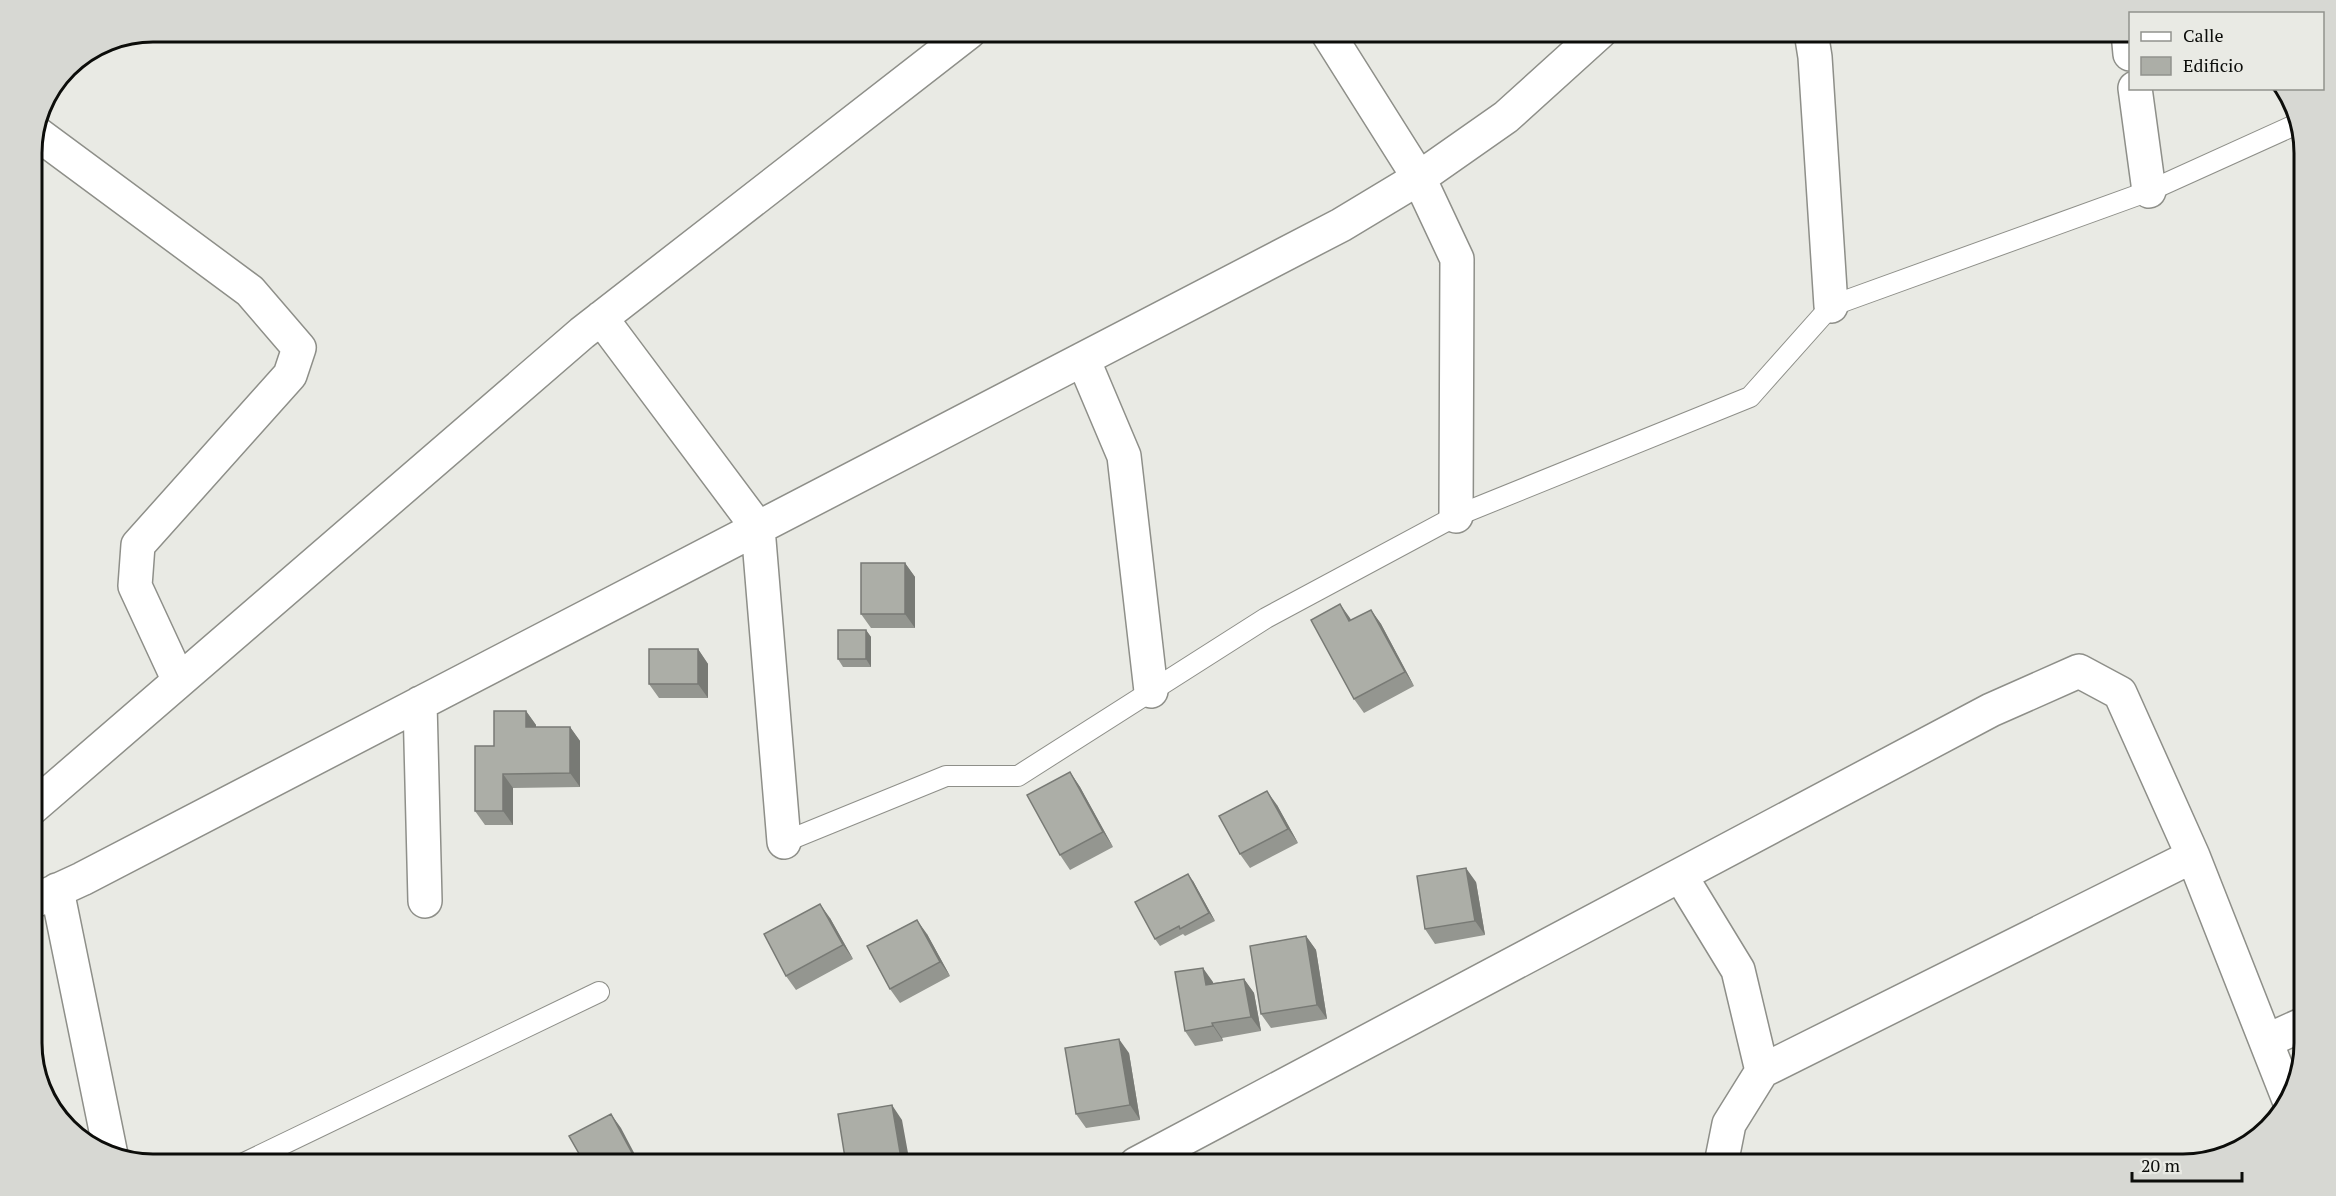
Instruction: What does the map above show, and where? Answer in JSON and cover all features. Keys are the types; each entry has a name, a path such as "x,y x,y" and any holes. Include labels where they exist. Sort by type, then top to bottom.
{"street":[{"path":"42,799 601,318 956,42"},
{"path":"1332,42 1419,178 1457,258 1456,516"},
{"path":"108,1145 44,896 1341,225 1419,178 1506,117 1589,42"},
{"path":"1812,42 1815,57 1831,306"},
{"path":"2135,90 2149,191"},
{"path":"43,138 250,291 299,348 290,375 138,545 135,586 179,681"},
{"path":"601,318 758,528 784,842"},
{"path":"1083,358 1124,456 1151,692"},
{"path":"1155,1154 1991,710 2079,671 2120,693 2193,856 2285,1088"},
{"path":"420,703 425,901"},
{"path":"1724,1154 1729,1124 1762,1071 2193,856"},
{"path":"1680,875 1738,970 1762,1071"},
{"path":"2266,1041 2294,1028"}],"lane":[{"path":"784,842 946,776 1018,776 1266,618 1456,516 1750,397 1831,306 2149,191 2291,127"},
{"path":"263,1154 599,992"}],"building":[{"path":"861,563 905,563 905,614 861,614"},
{"path":"1340,604 1349,621 1371,610 1405,672 1354,699 1311,620"},
{"path":"838,630 866,630 866,659 838,659"},
{"path":"649,649 698,649 698,684 649,684"},
{"path":"494,711 526,711 526,727 570,727 570,773 503,774 503,811 475,811 475,746 494,746"},
{"path":"1070,772 1103,832 1060,855 1027,795"},
{"path":"1267,791 1288,829 1240,854 1219,816"},
{"path":"1466,868 1475,921 1425,929 1417,876"},
{"path":"1188,874 1209,913 1180,929 1179,926 1155,939 1135,902"},
{"path":"820,904 843,945 786,976 764,934"},
{"path":"917,920 940,962 890,989 867,946"},
{"path":"1306,936 1317,1005 1261,1014 1250,946"},
{"path":"1203,968 1206,985 1244,979 1251,1017 1212,1023 1213,1026 1185,1031 1175,972"},
{"path":"1119,1039 1130,1105 1076,1114 1065,1048"},
{"path":"892,1105 900,1154 844,1154 838,1114"},
{"path":"611,1114 633,1154 579,1154 569,1136"}]}
